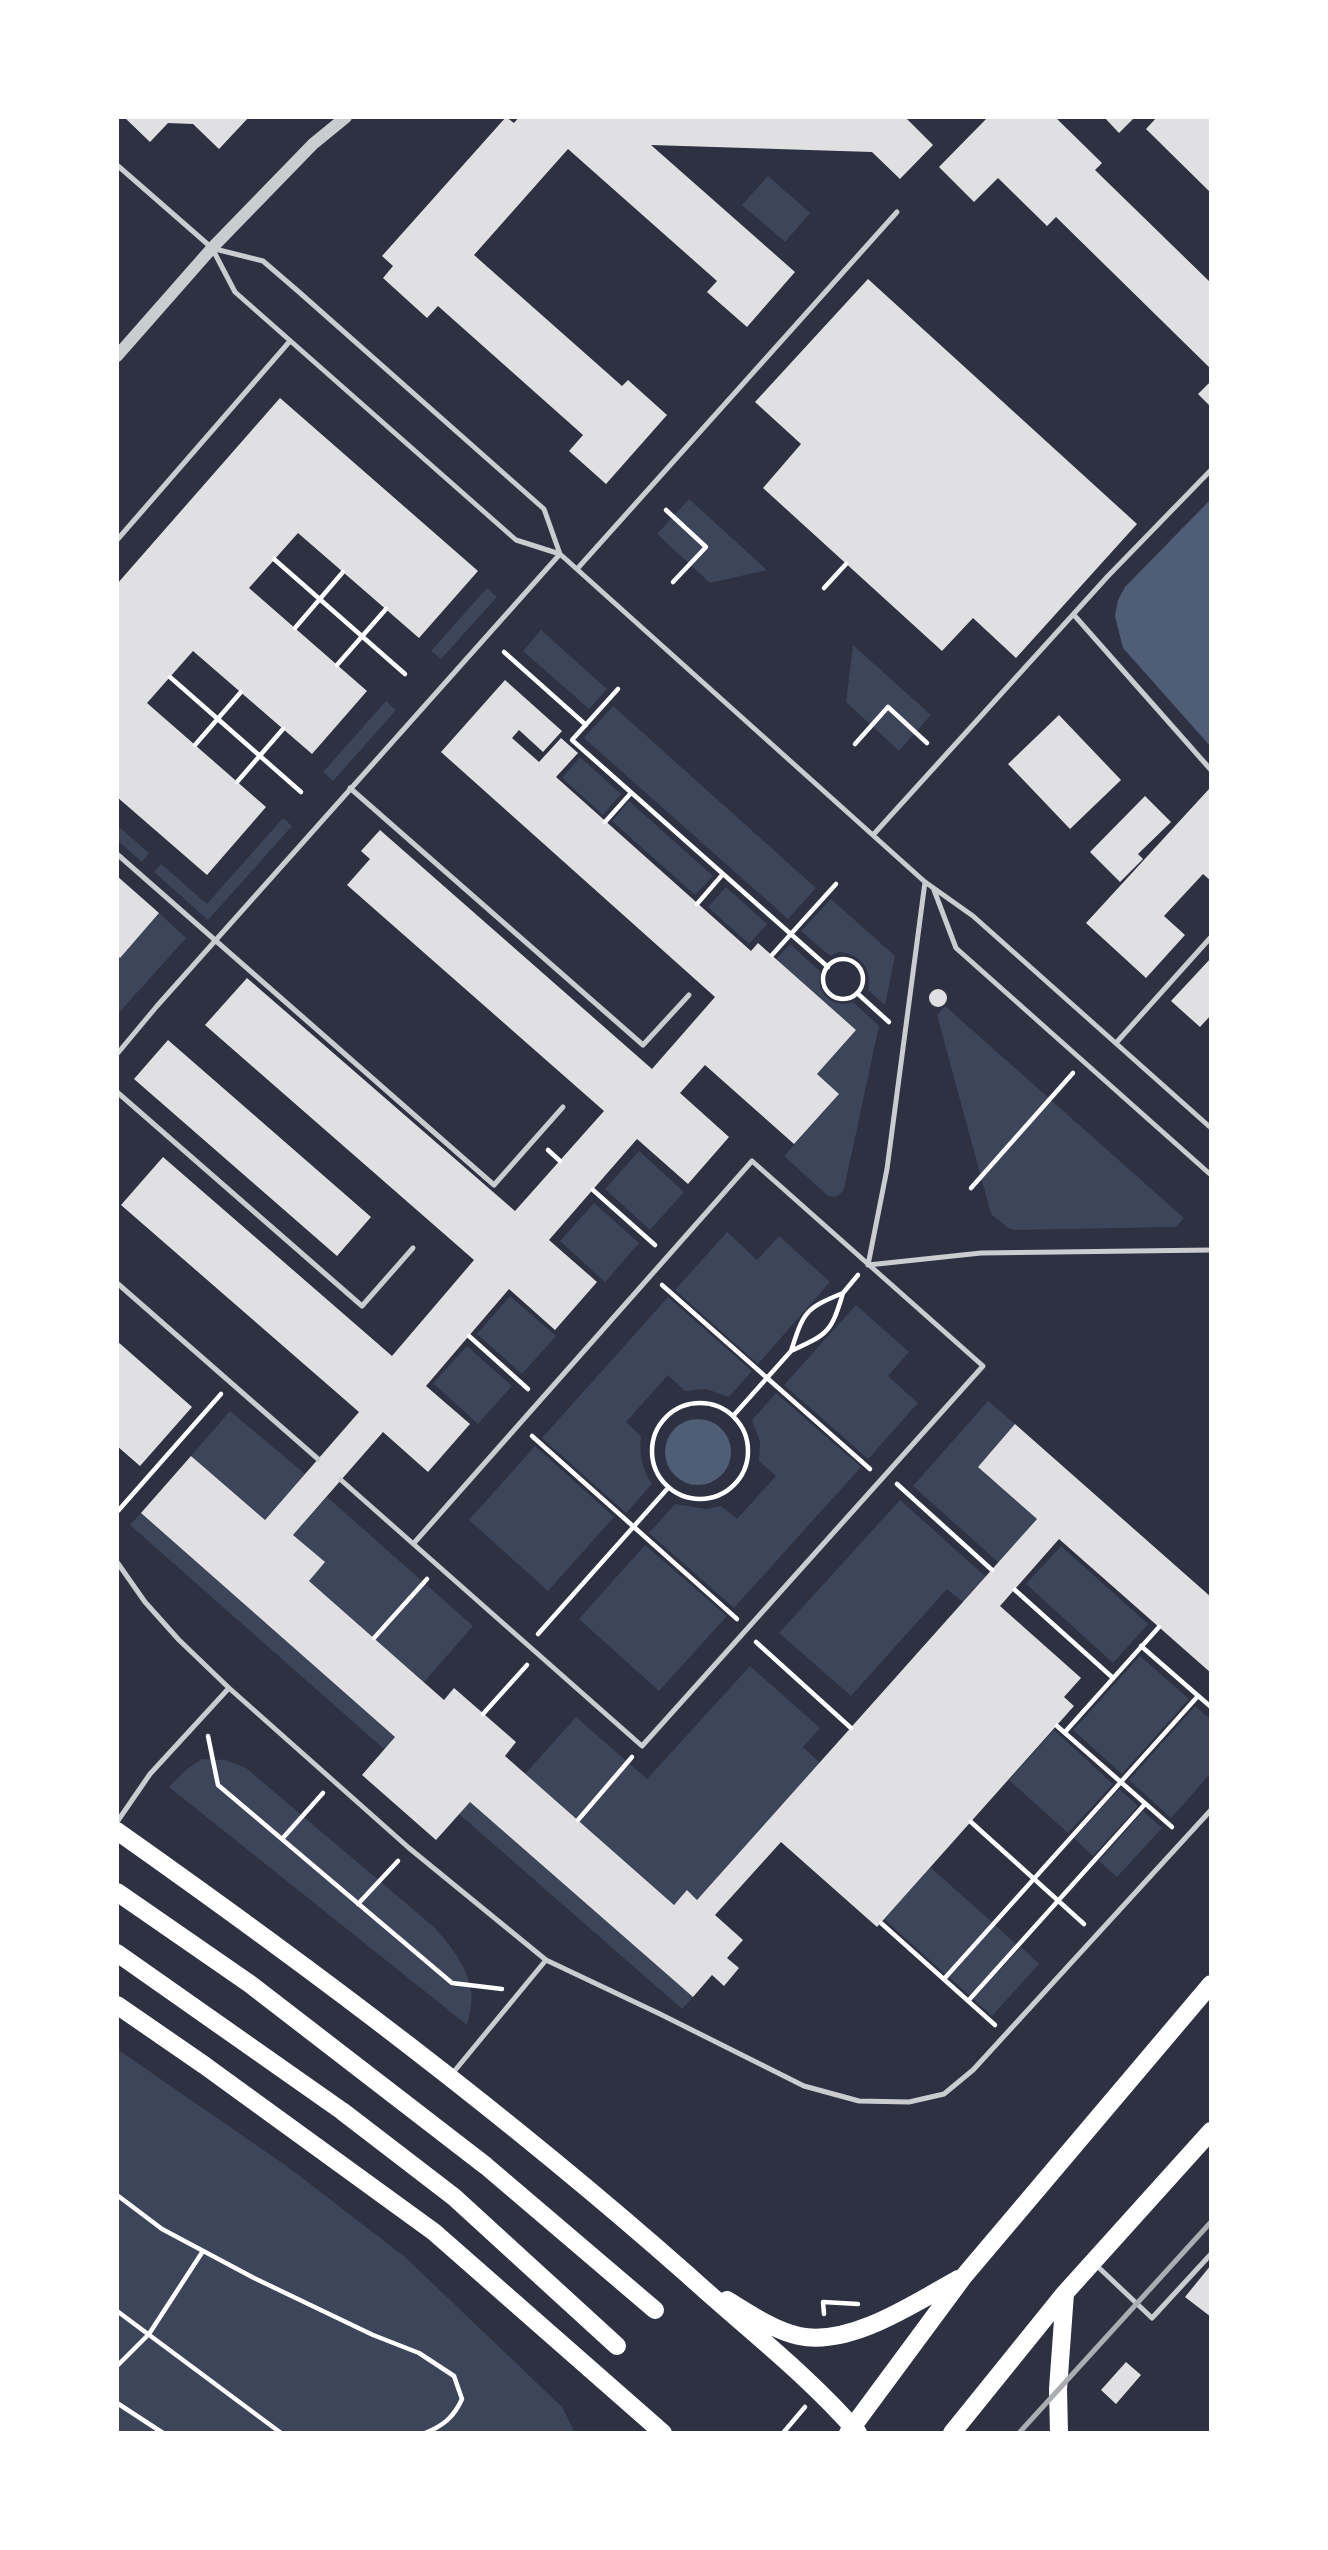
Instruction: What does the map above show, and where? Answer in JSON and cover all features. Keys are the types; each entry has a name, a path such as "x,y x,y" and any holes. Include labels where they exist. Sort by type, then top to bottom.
{"main road":[{"path":"117,1831 253,1927 450,2076 600,2197 818,2390 853,2431 964,2276 1211,1984"},
{"path":"117,1892 250,1984 486,2166 655,2310"},
{"path":"117,1953 342,2111 454,2197 617,2346"},
{"path":"117,2005 435,2232 663,2433"},
{"path":"952,2433 1065,2293 1211,2131"},
{"path":"694,2281 771,2326 800,2336 826,2337 848,2333 903,2310 964,2276"},
{"path":"1059,2433 1058,2389 1065,2293"},
{"path":"632,2406 639,2433"}],"street":[{"path":"117,356 212,248 313,144 346,117"}],"lane":[{"path":"117,164 212,248 235,292 290,341 516,540 560,554 934,890 973,916 1211,1128"},
{"path":"577,569 897,212"},
{"path":"212,248 263,261 299,292 544,509 560,554"},
{"path":"117,540 290,341"},
{"path":"873,835 1108,576 1211,470"},
{"path":"117,1054 215,940 560,554"},
{"path":"1074,615 1211,770"},
{"path":"350,788 643,1045 689,995"},
{"path":"117,854 494,1185 563,1107"},
{"path":"868,1265 887,1169 925,881"},
{"path":"934,890 957,948 1211,1175"},
{"path":"1115,1043 1211,937"},
{"path":"117,1092 362,1306 413,1248"},
{"path":"341,1480 642,1746 983,1366 752,1161 414,1543"},
{"path":"868,1265 981,1253 1211,1250"},
{"path":"117,1283 318,1459"},
{"path":"117,1562 145,1602 179,1640 229,1688 409,1848 546,1960 804,2086 859,2101 909,2102 944,2094 973,2070 1211,1810"},
{"path":"117,1822 150,1774 229,1688"},
{"path":"450,2076 546,1960"},
{"path":"1093,2262 1152,2318 1211,2254"}],"path":[{"path":"666,510 706,547 674,582"},
{"path":"274,559 405,674"},
{"path":"824,588 846,564"},
{"path":"295,628 343,572"},
{"path":"337,665 386,609"},
{"path":"504,652 586,725"},
{"path":"170,677 301,792"},
{"path":"618,689 572,740 828,967"},
{"path":"195,745 241,692"},
{"path":"855,744 888,707 926,744"},
{"path":"237,782 283,729"},
{"path":"605,822 631,793"},
{"path":"697,904 723,874"},
{"path":"772,955 836,884"},
{"path":"844,960 856,965 863,976 857,993 852,997 839,999 828,992 823,980 828,967 844,960"},
{"path":"857,993 889,1022"},
{"path":"971,1188 1083,1061"},
{"path":"593,1190 668,1256"},
{"path":"651,1276 992,1570"},
{"path":"733,1416 791,1351 820,1337 835,1322 843,1293 816,1304 808,1312 801,1320 791,1351"},
{"path":"469,1336 541,1400"},
{"path":"117,1512 231,1383"},
{"path":"698,1402 715,1404 733,1416 747,1437 745,1468 738,1481 726,1492 705,1499 682,1496 668,1488 657,1475 652,1459 652,1443 657,1427 668,1414 682,1405 698,1402"},
{"path":"519,1425 634,1527 851,1728"},
{"path":"528,1645 668,1488"},
{"path":"374,1638 439,1566"},
{"path":"1015,1590 1113,1678"},
{"path":"1065,1732 1159,1627"},
{"path":"1141,1646 1211,1707"},
{"path":"483,1714 523,1669"},
{"path":"944,1979 1198,1696"},
{"path":"204,1716 218,1785 452,1983 520,1991"},
{"path":"1057,1726 1172,1827"},
{"path":"578,1820 642,1746"},
{"path":"282,1839 333,1781"},
{"path":"968,2001 1145,1804"},
{"path":"971,1822 1084,1924"},
{"path":"358,1905 409,1848"},
{"path":"881,1923 1005,2034"},
{"path":"117,2195 162,2229 349,2324 419,2353 454,2376 462,2399 456,2413 439,2427 425,2433"},
{"path":"117,2366 149,2334 203,2251"},
{"path":"822,2302 860,2304"},
{"path":"117,2311 281,2433"},
{"path":"117,2403 163,2433"},
{"path":"783,2433 795,2421"}],"shaded area":[{"path":"768,176 810,213 785,242 742,205"},
{"path":"689,499 767,570 710,583 657,534"},
{"path":"1211,499 1211,747 1123,648 1115,616 1118,600 1125,587"},
{"path":"487,588 497,597 441,659 431,651"},
{"path":"541,630 607,689 589,709 523,651"},
{"path":"853,645 931,715 899,751 846,702"},
{"path":"386,701 396,710 333,781 323,772"},
{"path":"613,706 816,888 788,919 584,738"},
{"path":"580,757 621,794 603,815 562,778"},
{"path":"629,801 713,876 695,895 612,821"},
{"path":"283,818 292,826 208,920 154,872 161,864 207,904"},
{"path":"117,825 149,853 142,862 117,840"},
{"path":"726,887 767,924 749,944 708,907"},
{"path":"831,899 895,956 885,1005 868,990 869,975 859,959 839,952 830,956 801,931"},
{"path":"159,913 186,938 117,1015 117,955 120,957"},
{"path":"790,944 821,972 820,987 827,998 839,1003 853,1002 879,1026 844,1189 835,1197 828,1196 784,1156 839,1094 817,1074 856,1030 776,959"},
{"path":"945,1006 1184,1218 1176,1227 1014,1230 991,1214 937,1015"},
{"path":"639,1151 684,1192 650,1230 605,1189"},
{"path":"594,1203 639,1243 605,1282 560,1241"},
{"path":"727,1232 757,1260 779,1236 830,1282 758,1364 675,1290"},
{"path":"510,1296 556,1336 522,1374 477,1334"},
{"path":"668,1297 752,1371 729,1397 706,1389 685,1391 668,1375 626,1422 641,1436 642,1462 652,1484 626,1513 542,1438"},
{"path":"856,1305 909,1352 888,1376 918,1403 868,1459 784,1385"},
{"path":"467,1346 512,1386 478,1424 433,1383"},
{"path":"776,1393 861,1467 734,1608 649,1533 675,1504 707,1509 721,1506 737,1519 776,1476 759,1461 760,1442 752,1420"},
{"path":"988,1401 1015,1424 978,1467 1037,1519 999,1563 913,1486"},
{"path":"230,1411 305,1474 265,1520 191,1456"},
{"path":"698,1419 711,1422 721,1429 728,1439 731,1452 728,1465 721,1475 711,1482 698,1485 685,1482 675,1475 668,1465 665,1452 668,1439 675,1429 685,1422"},
{"path":"535,1446 614,1517 548,1591 469,1520"},
{"path":"327,1497 473,1626 424,1682 309,1581 324,1562 293,1535"},
{"path":"900,1500 986,1577 964,1603 947,1589 851,1696 779,1633"},
{"path":"141,1513 395,1737 384,1749 130,1525"},
{"path":"645,1545 727,1616 659,1691 579,1619"},
{"path":"1061,1546 1148,1624 1113,1663 1026,1584"},
{"path":"1140,1656 1189,1699 1122,1774 1073,1730"},
{"path":"750,1666 820,1728 803,1747 820,1763 697,1900 687,1891 674,1905 525,1774 576,1717 647,1779"},
{"path":"1195,1706 1211,1720 1211,1773 1171,1818 1129,1780"},
{"path":"1054,1730 1113,1784 1068,1833 1009,1780"},
{"path":"202,1759 225,1760 246,1768 434,1927 466,1973 471,1991 467,2025 169,1787"},
{"path":"1119,1789 1138,1806 1093,1856 1074,1838"},
{"path":"470,1802 693,1997 682,2009 459,1814"},
{"path":"1143,1811 1162,1828 1117,1877 1099,1861"},
{"path":"930,1867 992,1922 945,1974 884,1919"},
{"path":"995,1925 1016,1944 970,1996 949,1977"},
{"path":"1021,1947 1039,1964 992,2016 973,1999"},
{"path":"117,2049 288,2167 405,2257 562,2407 575,2433 117,2433"}],"building":[{"path":"124,117 249,117 219,149 193,124 168,123 150,142"},
{"path":"506,117 514,123 519,117 905,117 933,145 900,179 872,152 651,145 795,272 747,327 707,292 717,281 568,149 474,255 622,386 628,380 667,415 606,484 569,451 583,435 438,306 427,318 383,278 393,266 382,256"},
{"path":"988,117 1055,117 1102,163 1095,170 1211,283 1211,369 1056,217 1047,226 998,178 974,202 939,167"},
{"path":"1104,117 1135,117 1119,133"},
{"path":"1157,117 1211,117 1211,193 1146,129"},
{"path":"868,279 1137,524 1016,658 973,618 942,651 763,488 801,444 755,402"},
{"path":"1211,381 1211,407 1198,394"},
{"path":"280,398 478,571 419,638 298,533 249,588 367,691 312,754 193,651 147,703 266,807 207,875 117,797 117,584"},
{"path":"505,680 562,731 543,752 519,730 512,738 539,762 561,738 578,753 556,777 751,951 758,943 856,1030 817,1074 839,1094 794,1144 705,1065 680,1093 729,1137 688,1184 637,1139 549,1240 597,1282 555,1330 509,1289 426,1386 470,1424 428,1472 383,1432 293,1535 325,1562 309,1581 444,1700 454,1688 516,1742 505,1756 674,1905 687,1890 697,1900 1037,1519 978,1467 1015,1424 1211,1597 1211,1673 1059,1539 1000,1606 1081,1678 1064,1697 1074,1706 877,1927 781,1842 715,1915 743,1940 727,1958 739,1968 724,1986 712,1975 693,1997 470,1802 436,1840 362,1775 395,1737 141,1513 191,1456 265,1520 359,1412 121,1205 163,1157 392,1356 474,1260 205,1025 247,978 515,1211 604,1111 347,885 370,859 361,851 380,830 652,1069 715,997 441,752"},
{"path":"1059,715 1121,780 1070,829 1008,764"},
{"path":"1209,789 1211,881 1203,874 1164,916 1185,935 1146,978 1086,923"},
{"path":"1145,796 1171,822 1138,854 1143,859 1120,882 1090,852"},
{"path":"117,876 159,913 120,958 117,955"},
{"path":"1211,958 1211,1015 1200,1027 1171,1001"},
{"path":"934,989 942,989 947,998 945,1005 934,1007 929,1002 929,994"},
{"path":"168,1040 371,1217 337,1256 134,1079"},
{"path":"117,1341 192,1407 140,1466 117,1446"},
{"path":"1211,2265 1211,2317 1185,2297"},
{"path":"1126,2362 1141,2375 1116,2404 1101,2390"}],"railway":[{"path":"1019,2433 1211,2222"}]}
